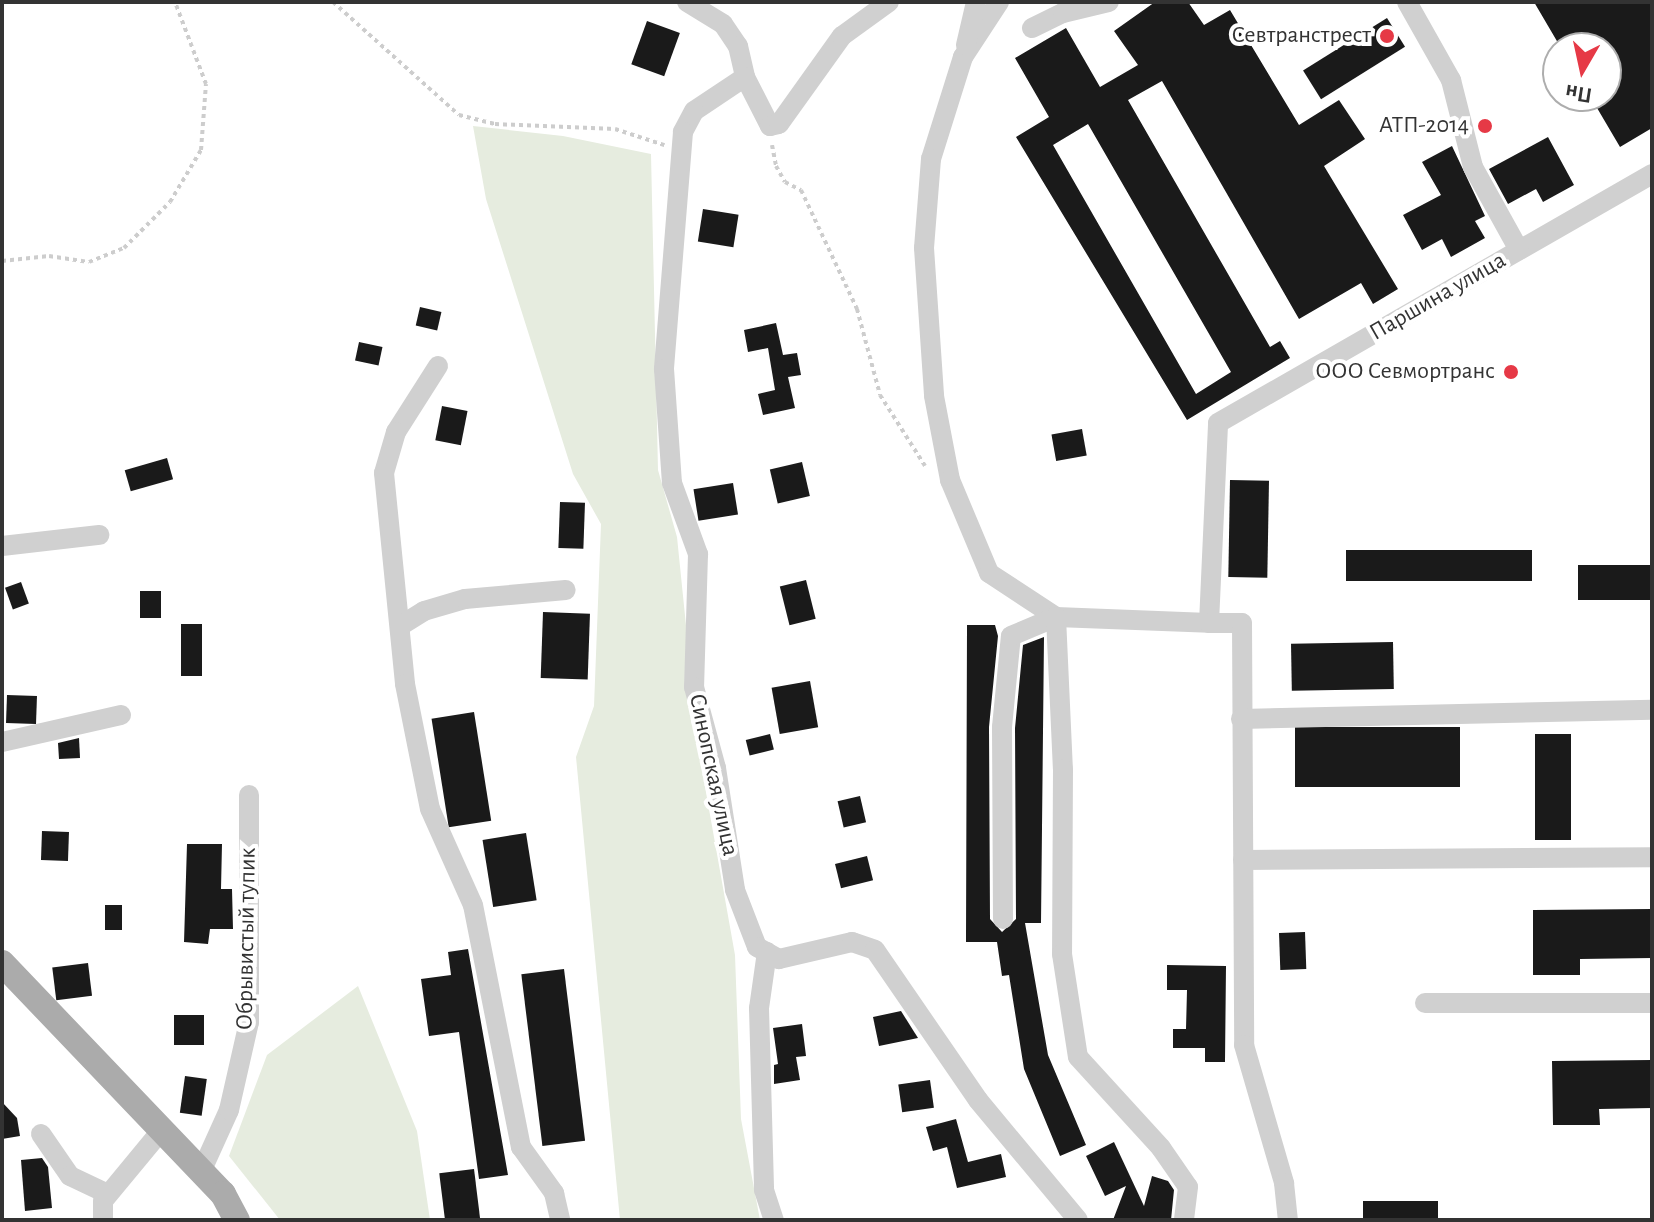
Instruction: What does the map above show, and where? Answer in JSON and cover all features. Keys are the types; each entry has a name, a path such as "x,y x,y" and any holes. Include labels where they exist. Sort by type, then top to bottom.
{"main road":[{"path":"2,963 160,1132 223,1194 237,1220"}],"street":[{"path":"687,2 723,24 738,46 745,77 770,126 779,124 842,36 889,2"},
{"path":"976,2 963,57 931,159 924,248 934,396 949,474 989,573 1021,598 1056,617"},
{"path":"963,57 999,2"},
{"path":"1032,28 1063,13 1109,2"},
{"path":"1407,2 1451,80 1473,167 1519,250"},
{"name":"Синопская улица","path":"745,77 694,111 682,146 664,369 672,483 698,554 694,687 716,768 735,890 757,947 767,952"},
{"name":"Паршина улица","path":"1209,616 1218,423 1652,174"},
{"path":"438,366 396,432 384,473 400,626 430,809 473,905 521,1147 554,1193 560,1220"},
{"path":"2,546 99,535"},
{"path":"400,626 424,611 465,599 566,590"},
{"path":"1003,919 1002,727 1011,636 1056,617 1209,616 1242,623 1244,1045 1284,1183 1288,1220"},
{"path":"1056,617 1063,769 1062,954 1078,1057 1161,1148 1188,1187 1184,1220"},
{"path":"1241,719 1652,710"},
{"path":"2,742 121,715"},
{"name":"Обрывистый тупик","path":"201,1172 229,1110 249,1022 249,795"},
{"path":"1243,860 1652,857"},
{"path":"774,1220 764,1190 759,1008 767,952 779,959 852,942 875,950 978,1100 1078,1220"},
{"path":"1425,1003 1652,1003"},
{"path":"103,1220 103,1201 160,1132"},
{"path":"41,1134 70,1176 108,1194"}],"path":[{"path":"2,261 49,256 89,262 124,248 170,202 201,150 206,84 175,2"},
{"path":"333,2 459,115 495,124 615,129 651,144 682,146"},
{"path":"770,126 776,166 785,182 801,190 857,309 880,395 897,428 929,472 936,477 949,474"}],"shaded area":[{"path":"473,126 563,136 651,154 658,470 677,537 699,753 735,955 741,1119 760,1220 620,1220 576,757 594,706 601,524 573,474 486,199"},
{"path":"358,986 417,1131 430,1220 280,1220 229,1156 267,1055"}],"building":[{"path":"1155,2 1188,2 1204,25 1230,10 1299,125 1339,100 1365,139 1324,166 1398,289 1373,304 1361,283 1299,319 1162,81 1128,100 1270,347 1280,341 1290,358 1187,420 1016,137 1049,117 1015,58 1066,28 1100,87 1138,65 1114,31","holes":["1088,124 1231,372 1196,394 1053,145"]},
{"path":"1534,2 1652,2 1652,128 1620,147 1599,112 1622,112 1622,32 1552,32"},
{"path":"1387,18 1405,47 1321,99 1303,70"},
{"path":"647,21 680,33 664,76 631,64"},
{"path":"1548,137 1574,185 1543,202 1536,189 1508,204 1489,169"},
{"path":"1452,146 1485,216 1475,221 1485,238 1451,257 1442,239 1422,250 1403,215 1441,195 1422,162"},
{"path":"703,209 739,215 733,247 698,242"},
{"path":"420,307 441,312 437,330 416,326"},
{"path":"776,323 783,355 797,353 801,375 788,377 795,408 763,415 758,394 775,390 768,348 748,352 744,330"},
{"path":"359,342 382,347 379,366 355,361"},
{"path":"442,406 468,411 461,445 435,440"},
{"path":"1082,429 1087,456 1056,461 1051,434"},
{"path":"167,458 173,479 131,491 125,470"},
{"path":"802,462 810,496 778,504 770,469"},
{"path":"1230,480 1269,481 1267,578 1228,577"},
{"path":"733,483 738,515 698,521 693,489"},
{"path":"560,502 585,503 583,549 558,548"},
{"path":"1346,550 1532,550 1532,581 1346,581"},
{"path":"1578,565 1652,565 1652,600 1578,600"},
{"path":"806,580 816,619 789,625 780,587"},
{"path":"21,582 29,604 13,609 5,588"},
{"path":"140,591 161,591 161,618 140,618"},
{"path":"543,612 590,614 588,680 541,678"},
{"path":"181,624 202,624 202,676 181,676"},
{"path":"967,625 995,625 998,636 989,727 990,919 1002,932 1016,919 1015,728 1023,645 1044,637 1041,923 1025,923 1048,1055 1086,1145 1060,1156 1024,1069 1009,975 1002,976 997,942 966,942"},
{"path":"1393,642 1394,689 1292,691 1291,644"},
{"path":"810,681 818,727 780,734 772,688"},
{"path":"7,695 37,696 36,724 6,723"},
{"path":"474,712 491,821 449,827 432,719"},
{"path":"1295,727 1460,727 1460,787 1295,787"},
{"path":"770,734 774,750 750,756 746,740"},
{"path":"1535,734 1571,734 1571,840 1535,840"},
{"path":"79,738 80,758 59,759 58,743"},
{"path":"860,796 866,822 844,827 838,801"},
{"path":"42,831 69,832 68,861 41,860"},
{"path":"526,833 537,900 493,907 483,840"},
{"path":"187,844 222,844 221,889 232,889 233,929 210,929 208,944 184,942"},
{"path":"867,856 873,880 841,888 835,864"},
{"path":"105,905 122,905 122,930 105,930"},
{"path":"1652,909 1652,958 1580,959 1580,975 1533,975 1533,910"},
{"path":"1305,932 1306,969 1280,970 1279,933"},
{"path":"468,949 508,1175 479,1179 459,1032 429,1036 421,979 451,975 448,952"},
{"path":"88,963 92,996 56,1000 52,967"},
{"path":"1167,965 1226,966 1225,1062 1205,1062 1205,1048 1173,1048 1173,1029 1186,1029 1187,990 1167,990"},
{"path":"564,969 585,1141 542,1146 521,974"},
{"path":"901,1011 918,1038 879,1046 873,1017"},
{"path":"174,1015 204,1015 204,1045 174,1045"},
{"path":"802,1024 806,1056 796,1057 800,1080 774,1084 774,1065 778,1064 773,1028"},
{"path":"1652,1060 1652,1108 1599,1109 1600,1125 1553,1125 1552,1061"},
{"path":"185,1076 207,1079 202,1116 180,1113"},
{"path":"930,1080 934,1108 902,1112 898,1084"},
{"path":"2,1102 17,1118 20,1136 2,1139"},
{"path":"956,1119 968,1162 1001,1154 1006,1177 957,1188 947,1147 933,1151 926,1127"},
{"path":"1114,1142 1144,1206 1152,1176 1168,1181 1174,1190 1171,1220 1113,1220 1126,1186 1105,1196 1086,1156"},
{"path":"42,1158 48,1167 52,1208 25,1211 21,1160"},
{"path":"474,1169 480,1220 445,1220 439,1173"},
{"path":"1363,1201 1438,1201 1438,1220 1363,1220"}],"place":[{"name":"Севтранстрест","path":"1387,36"},
{"name":"АТП-2014","path":"1485,126"},
{"name":"ООО Севмортранс","path":"1511,372"}]}
